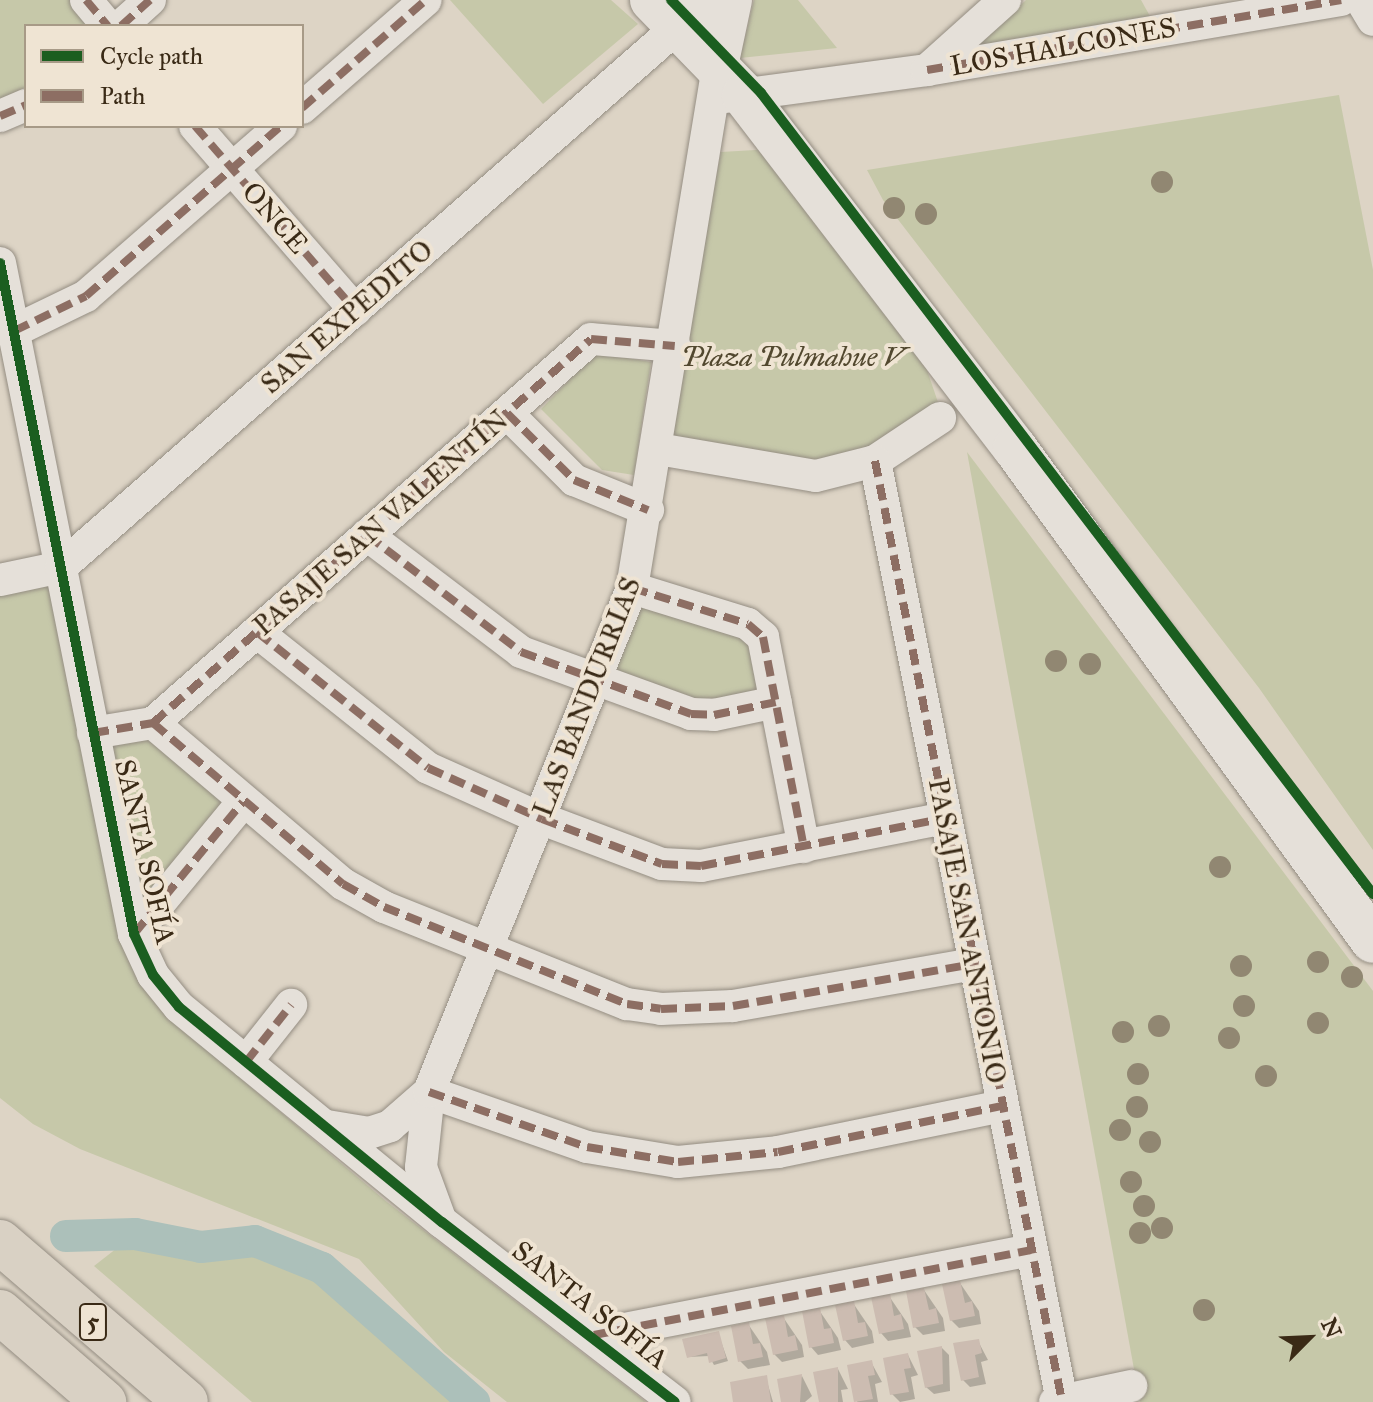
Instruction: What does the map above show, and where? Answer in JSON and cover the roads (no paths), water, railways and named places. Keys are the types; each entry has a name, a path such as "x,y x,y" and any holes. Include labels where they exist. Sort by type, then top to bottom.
{"highway":[{"name":"5","path":"0,1242 186,1402"},
{"name":"5","path":"0,1312 104,1402"}],"main road":[{"path":"681,8 725,86 1015,448 1373,941"}],"street":[{"path":"86,0 106,24"},
{"path":"123,24 150,0"},
{"path":"304,106 426,0"},
{"name":"LAS BANDURRIAS","path":"442,1222 421,1167 429,1092 598,682 632,588 725,86 732,0"},
{"path":"927,70 1005,0"},
{"name":"LOS HALCONES","path":"725,86 927,70 1341,0"},
{"path":"1361,0 1373,20"},
{"name":"SAN EXPEDITO","path":"0,580 61,567 355,310 681,8"},
{"path":"0,116 24,106"},
{"name":"ONCE","path":"197,128 355,310"},
{"path":"14,331 86,296 279,128"},
{"name":"SANTA SOFÍA","path":"0,263 134,934 165,993 442,1222 594,1335 675,1402"},
{"name":"PASAJE SAN VALENTÍN","path":"153,723 591,339 675,346"},
{"path":"507,413 574,480 648,510"},
{"path":"658,449 816,476 875,461 940,418"},
{"name":"PASAJE SAN ANTONIO","path":"875,461 1058,1401"},
{"path":"367,535 505,642 598,682 703,716 776,702"},
{"path":"632,588 757,629 776,702 804,847"},
{"path":"257,632 428,768 542,819 680,867 804,847 945,818"},
{"path":"93,733 153,723 343,884 488,951 597,994 661,1009 733,1006 974,964"},
{"path":"134,934 243,802"},
{"path":"246,1062 291,1005"},
{"path":"429,1092 587,1147 678,1162 778,1152 1002,1106"},
{"name":"LAS BANDURRIAS","path":"322,1125 369,1133 407,1117 429,1092"},
{"path":"594,1335 1031,1250"},
{"path":"1058,1401 1131,1386"}],"waterway":[{"path":"66,1236 135,1234 201,1247 255,1241 322,1268 474,1402"}],"park label":[{"name":"Plaza Pulmahue V","path":"794,357"}]}
